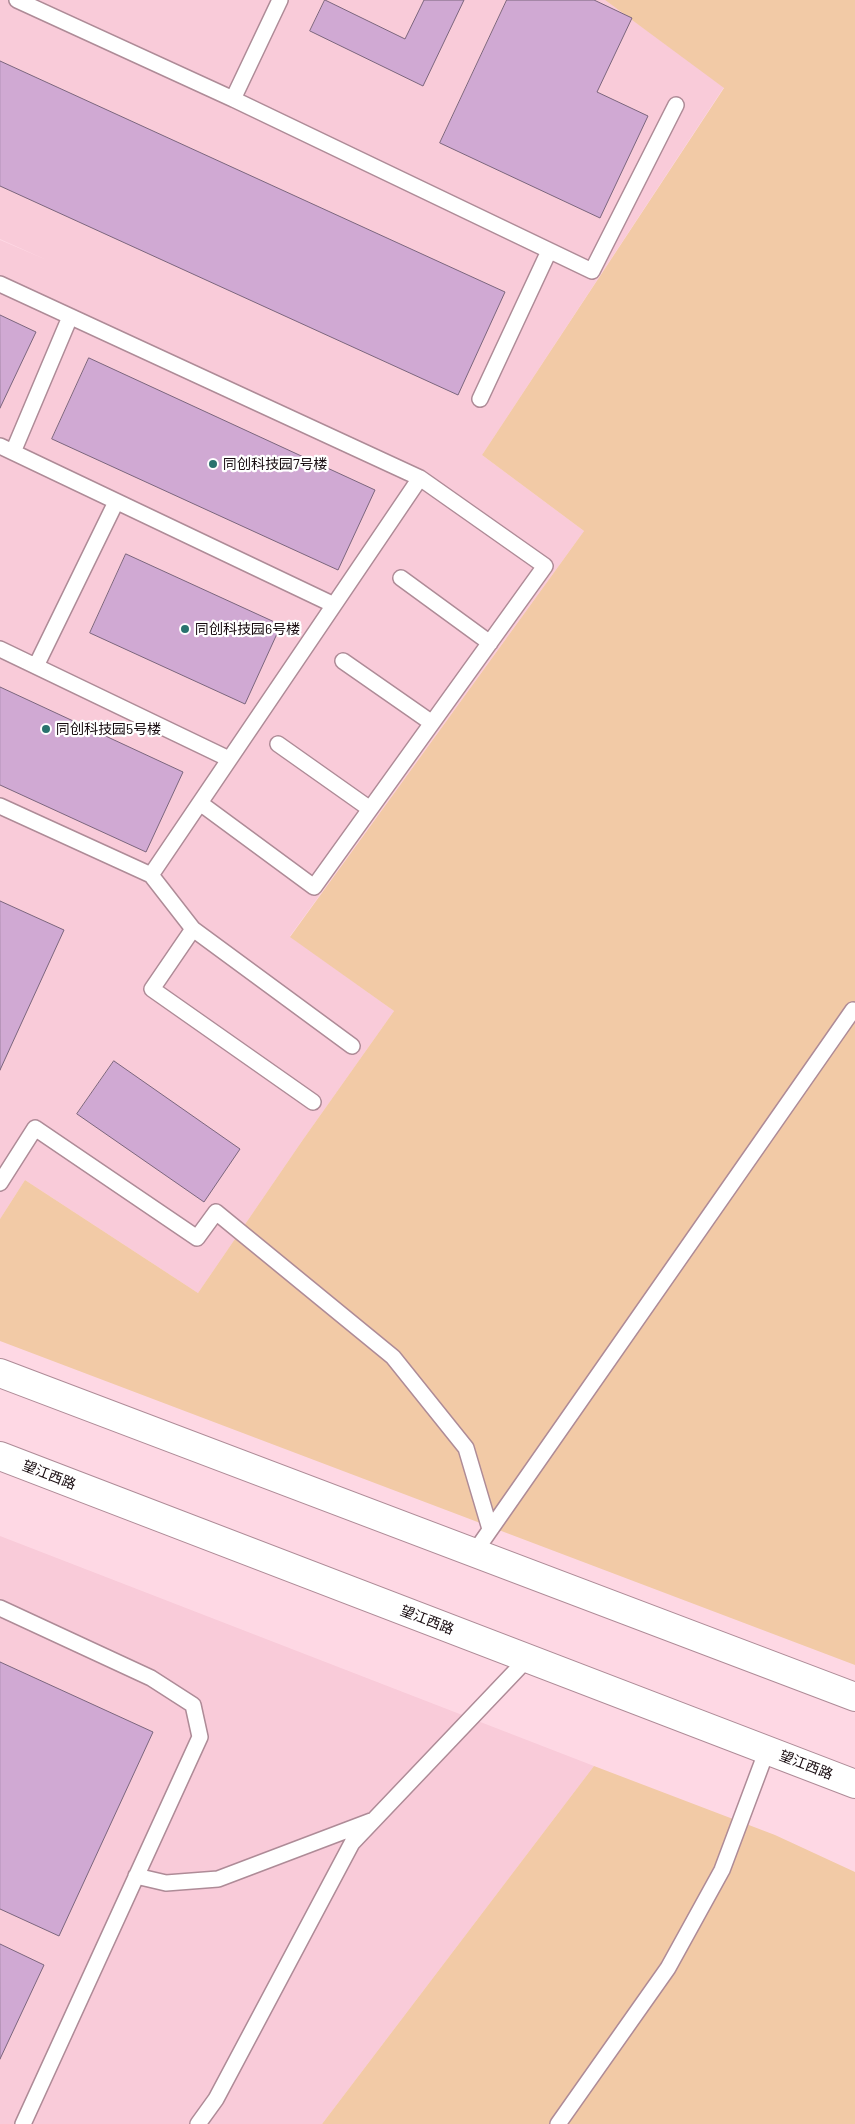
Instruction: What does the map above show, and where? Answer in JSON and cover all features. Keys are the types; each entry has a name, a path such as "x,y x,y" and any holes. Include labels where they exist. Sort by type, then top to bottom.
{"main road":[{"path":"0,1374 855,1697"},
{"name":"望江西路","path":"0,1456 855,1784"}],"lane":[{"path":"17,0 233,99 592,271 676,105"},
{"path":"233,99 280,0"},
{"path":"480,399 549,251"},
{"path":"0,284 420,478 545,566 314,887 200,803"},
{"path":"70,317 6,449 334,605"},
{"path":"151,875 420,478"},
{"path":"36,666 116,502"},
{"path":"401,578 490,643"},
{"path":"0,649 229,759"},
{"path":"343,661 432,723"},
{"path":"278,744 370,809"},
{"path":"0,806 151,875 193,930 352,1046"},
{"path":"193,930 152,989 312,1102"},
{"path":"474,1553 853,1010"},
{"path":"0,1184 35,1128 197,1238 216,1212 393,1357 466,1448 490,1529"},
{"path":"0,1608 151,1678 193,1705 200,1737 23,2124"},
{"path":"198,2124 216,2100 352,1843 528,1658"},
{"path":"558,2124 668,1968 722,1870 767,1750"},
{"path":"136,1876 166,1883 218,1879 375,1819"}],"shaded area":[{"path":"0,0 605,0 724,87 482,455 584,531 290,936 394,1011 198,1293 25,1180 0,1219 0,240 49,261 0,239"},
{"path":"605,0 855,0 855,1665 0,1341 0,1219 25,1180 198,1293 394,1011 290,937 584,531 482,455 724,88"},
{"path":"0,1536 594,1766 322,2124 0,2124"},
{"path":"594,1766 775,1835 855,1872 855,2124 322,2124"}],"building":[{"path":"325,0 405,39 424,0 464,0 423,86 310,31"},
{"path":"507,0 594,0 632,18 597,92 648,116 600,218 440,143"},
{"path":"0,61 505,292 458,395 0,186"},
{"path":"0,315 36,332 0,408"},
{"name":"同创科技园7号楼","path":"89,358 375,490 338,570 52,439"},
{"name":"同创科技园6号楼","path":"126,554 281,625 245,704 90,633"},
{"name":"同创科技园5号楼","path":"0,687 183,772 146,852 0,785"},
{"path":"0,901 64,930 0,1070"},
{"path":"114,1061 240,1149 204,1202 77,1114"},
{"path":"0,1662 153,1732 59,1936 0,1909"},
{"path":"0,1944 44,1965 0,2059"}],"place":[{"name":"同创科技园7号楼","path":"213,464"},
{"name":"同创科技园6号楼","path":"185,629"},
{"name":"同创科技园5号楼","path":"46,729"}]}
